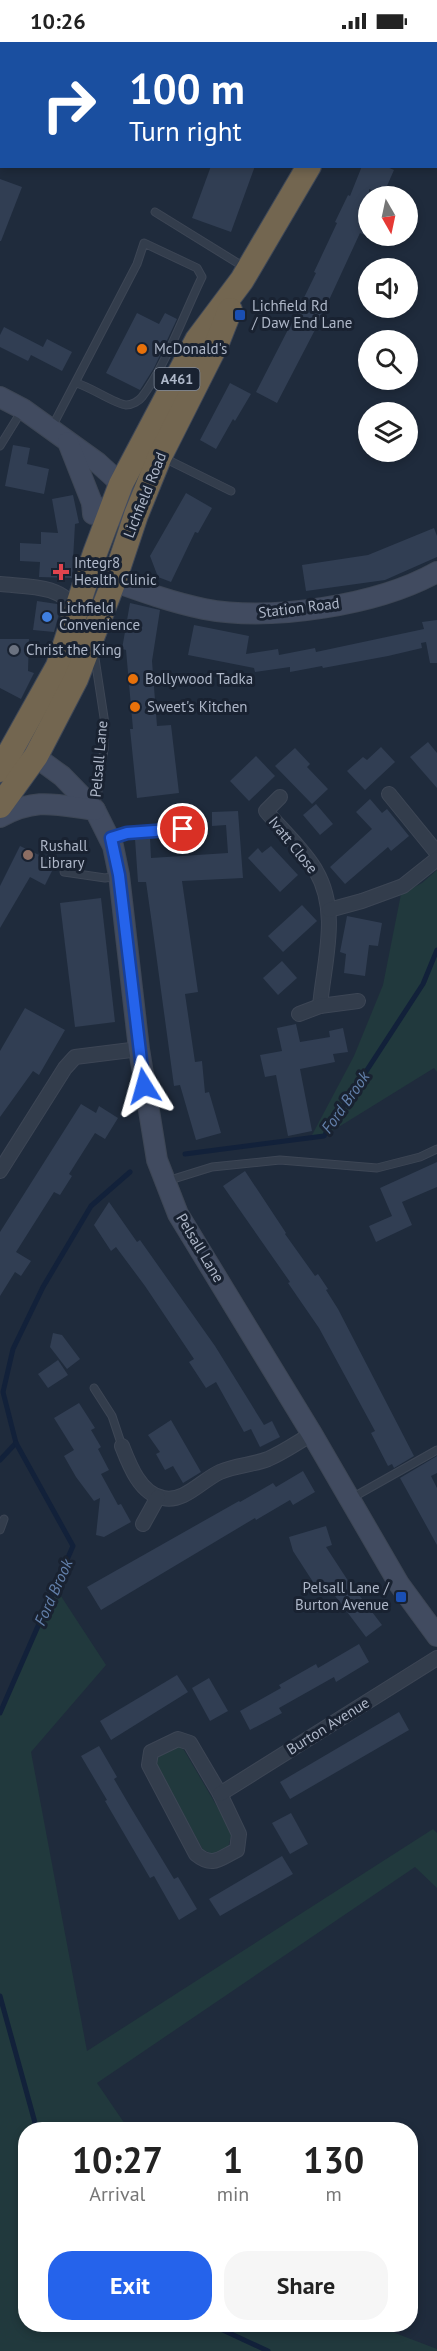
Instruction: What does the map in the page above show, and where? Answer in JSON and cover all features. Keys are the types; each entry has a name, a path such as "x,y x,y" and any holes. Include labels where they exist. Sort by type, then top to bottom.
{"highway":[{"name":"Lichfield Road","path":"0,806 36,756 71,689 160,456 217,343 246,275 308,168"},
{"name":"Lichfield Road","path":"0,770 58,666 92,563 100,510 121,484 197,340 246,275"}],"main road":[{"path":"0,397 23,410 98,463 121,484 136,515 121,518 100,510 68,442"},
{"name":"Station Road","path":"92,563 114,581 204,609 246,614 328,606 376,596 420,581 437,572"},
{"name":"Pelsall Lane","path":"15,743 62,776 95,810 111,838 119,875 139,1049 157,1160 178,1214 312,1434 399,1584 437,1636"},
{"name":"Pelsall Lane","path":"0,817 15,809 35,803 95,810"}],"street":[{"path":"0,584 58,591 70,600 76,614"},
{"path":"389,794 437,854"},
{"name":"Ivatt Close","path":"280,797 266,811 316,869 326,892 329,910 329,942 320,1006"},
{"path":"329,910 403,886 437,859"},
{"path":"299,1014 320,1006 358,1001"},
{"path":"0,1171 65,1068 75,1057 139,1049"},
{"path":"122,1446 129,1465 138,1479 158,1497 174,1498 190,1492 218,1473 239,1465 267,1460 312,1434"},
{"path":"143,1524 158,1497"},
{"name":"Burton Avenue","path":"220,1794 437,1658"},
{"path":"178,1738 190,1743 220,1794 239,1834 240,1841 237,1850 212,1862 206,1862 196,1854 149,1765 151,1752 178,1738"}],"lane":[{"path":"155,212 246,275"},
{"path":"51,429 137,264 144,243 197,268 202,277 160,365 141,398 134,404 126,405 89,386 76,383"},
{"path":"0,447 23,410"},
{"path":"160,456 231,492"},
{"name":"Pelsall Lane","path":"92,638 105,724 104,749 95,810"},
{"path":"111,838 127,833 201,828"},
{"path":"64,872 105,878 119,875"},
{"path":"165,1182 212,1167 280,1160 377,1168 420,1157 437,1149"},
{"path":"94,1388 112,1416 122,1446"},
{"path":"350,1499 437,1450"},
{"path":"0,1530 4,1519"}],"green space":[{"path":"437,870 437,950 423,983 426,983 437,953 437,1072 434,1068 324,1136 311,1137 354,1056 383,985 401,894 422,883"},
{"path":"57,1590 106,1665 31,1752 87,2051 433,1829 437,1833 437,1888 415,1867 97,2083 124,2122 18,2122 18,2332 392,2332 437,2349 437,2351 0,2351 0,1714"},
{"path":"178,1746 184,1750 232,1832 228,1848 213,1854 203,1850 155,1762 156,1756"}],"building":[{"path":"210,168 254,168 231,232 192,218"},
{"path":"361,168 394,170 387,186 358,186 358,237 317,326 277,403 256,392 316,273 314,272 348,195 350,196"},
{"path":"0,179 22,187 1,241 0,241"},
{"name":"McDonald's","path":"137,313 159,324 165,313 177,319 154,368 140,390 106,373"},
{"path":"4,327 43,347 47,339 72,352 62,371 31,355 28,361 0,347 0,335"},
{"path":"230,383 251,394 216,449 200,440"},
{"path":"13,445 30,448 27,464 49,469 44,494 5,486"},
{"path":"186,493 212,508 198,533 195,532 171,582 158,577 150,556"},
{"path":"73,495 79,523 75,524 72,578 39,577 40,562 20,561 20,543 41,544 41,532 58,533 52,499"},
{"path":"434,528 437,536 437,557 385,580 306,591 302,565 368,555"},
{"name":"Lichfield Convenience","path":"37,601 57,604 61,607 54,632 33,630"},
{"path":"130,603 160,610 152,661 157,726 171,725 179,793 137,798 130,729 133,729 126,650 122,649"},
{"path":"437,620 437,663 430,663 426,642 421,643 422,648 388,656 290,672 290,667 255,672 254,668 188,655 194,625 249,636 246,654 278,649 279,655 315,648 316,652 424,629 422,622"},
{"path":"0,639 29,639 28,671 34,673 21,699 0,688"},
{"path":"428,742 437,753 437,788 410,757"},
{"path":"381,747 395,762 365,790 347,771 363,757 367,760"},
{"path":"295,748 310,764 307,767 328,789 312,804 275,766"},
{"path":"256,756 275,776 249,801 230,781"},
{"path":"370,799 382,813 387,809 409,836 391,851 388,847 345,884 330,867 372,829 356,812"},
{"path":"316,804 333,824 320,835 303,815"},
{"path":"238,811 243,878 182,881 198,992 185,994 195,1062 202,1061 205,1093 209,1092 221,1133 196,1140 180,1085 174,1086 146,882 138,882 135,839 150,838 151,858 228,853 226,825 212,826 212,812"},
{"path":"20,846 56,863 45,885 30,877 0,928 0,886"},
{"path":"271,846 298,875 280,892 248,858 258,848 262,853"},
{"path":"101,898 115,1022 75,1027 60,903"},
{"path":"302,905 317,921 283,952 268,936"},
{"path":"347,916 382,923 378,946 369,945 365,976 344,973 346,954 340,952"},
{"path":"282,961 297,978 278,995 263,978"},
{"path":"25,1008 65,1030 39,1075 33,1071 0,1117 0,1051"},
{"path":"296,1024 300,1042 330,1037 329,1031 343,1028 348,1052 333,1054 335,1062 300,1069 312,1131 288,1136 276,1075 265,1077 260,1055 282,1051 277,1028"},
{"path":"81,1104 96,1113 99,1106 118,1118 105,1139 95,1133 69,1174 72,1176 60,1195 54,1192 16,1252 31,1261 21,1276 15,1272 0,1296 0,1232"},
{"path":"437,1162 437,1187 402,1202 412,1225 376,1242 369,1226 392,1216 380,1188"},
{"path":"245,1171 285,1234 315,1276 318,1274 328,1289 326,1290 414,1456 394,1468 392,1464 388,1466 371,1433 375,1431 319,1328 223,1186"},
{"path":"109,1202 137,1242 140,1240 215,1346 264,1425 272,1421 280,1437 260,1447 251,1429 244,1432 216,1382 206,1388 189,1362 194,1359 145,1286 116,1247 111,1251 94,1225"},
{"path":"53,1333 62,1335 80,1359 67,1369 50,1347"},
{"path":"58,1360 68,1375 48,1388 38,1374"},
{"path":"79,1403 95,1428 91,1430 101,1447 98,1449 109,1470 101,1474 118,1505 121,1504 131,1522 104,1537 96,1535 100,1498 94,1501 76,1477 64,1456 74,1450 54,1418"},
{"path":"171,1420 201,1472 183,1483 173,1466 165,1470 156,1454 160,1452 148,1435"},
{"path":"437,1456 437,1473 431,1476 437,1488 437,1545 400,1478"},
{"path":"303,1471 315,1492 293,1505 290,1500 256,1520 255,1518 101,1610 87,1587 239,1501 273,1483 276,1487"},
{"path":"326,1526 332,1545 326,1547 358,1596 382,1625 366,1637 323,1580 315,1585 293,1551 289,1537"},
{"path":"359,1644 369,1662 336,1682 334,1677 279,1708 282,1713 250,1730 240,1711 281,1688 279,1685 316,1664 318,1668"},
{"path":"177,1675 188,1692 111,1740 100,1721"},
{"path":"209,1678 228,1711 210,1721 192,1688"},
{"path":"399,1712 409,1730 290,1799 280,1782"},
{"path":"99,1746 117,1777 114,1779 131,1808 174,1879 178,1877 197,1909 179,1920 154,1876 150,1878 81,1756"},
{"path":"291,1813 308,1844 290,1854 272,1823"},
{"path":"282,1856 293,1874 220,1916 209,1899"}],"waterway":[{"name":"Ford Brook","path":"185,1154 324,1136 423,984 437,950"},
{"name":"Ford Brook","path":"0,1460 16,1443 3,1392 13,1349 43,1287 91,1206 130,1172"},
{"name":"Ford Brook","path":"0,1713 73,1546 16,1443"},
{"name":"Ford Brook","path":"0,1996 35,2122"},
{"name":"Ford Brook","path":"227,2332 268,2351"}],"place":[{"name":"Lichfield Rd / Daw End Lane","path":"240,315"},
{"name":"McDonald's","path":"142,349"},
{"name":"Integr8 Health Clinic","path":"61,572"},
{"name":"Lichfield Convenience","path":"47,617"},
{"name":"Christ the King","path":"14,650"},
{"name":"Bollywood Tadka","path":"133,679"},
{"name":"Sweet's Kitchen","path":"135,707"},
{"name":"Rushall Library","path":"28,855"},
{"name":"Pelsall Lane / Burton Avenue","path":"401,1597"}],"route":[{"path":"144,1086 119,875 111,838 127,833 183,829"}]}
